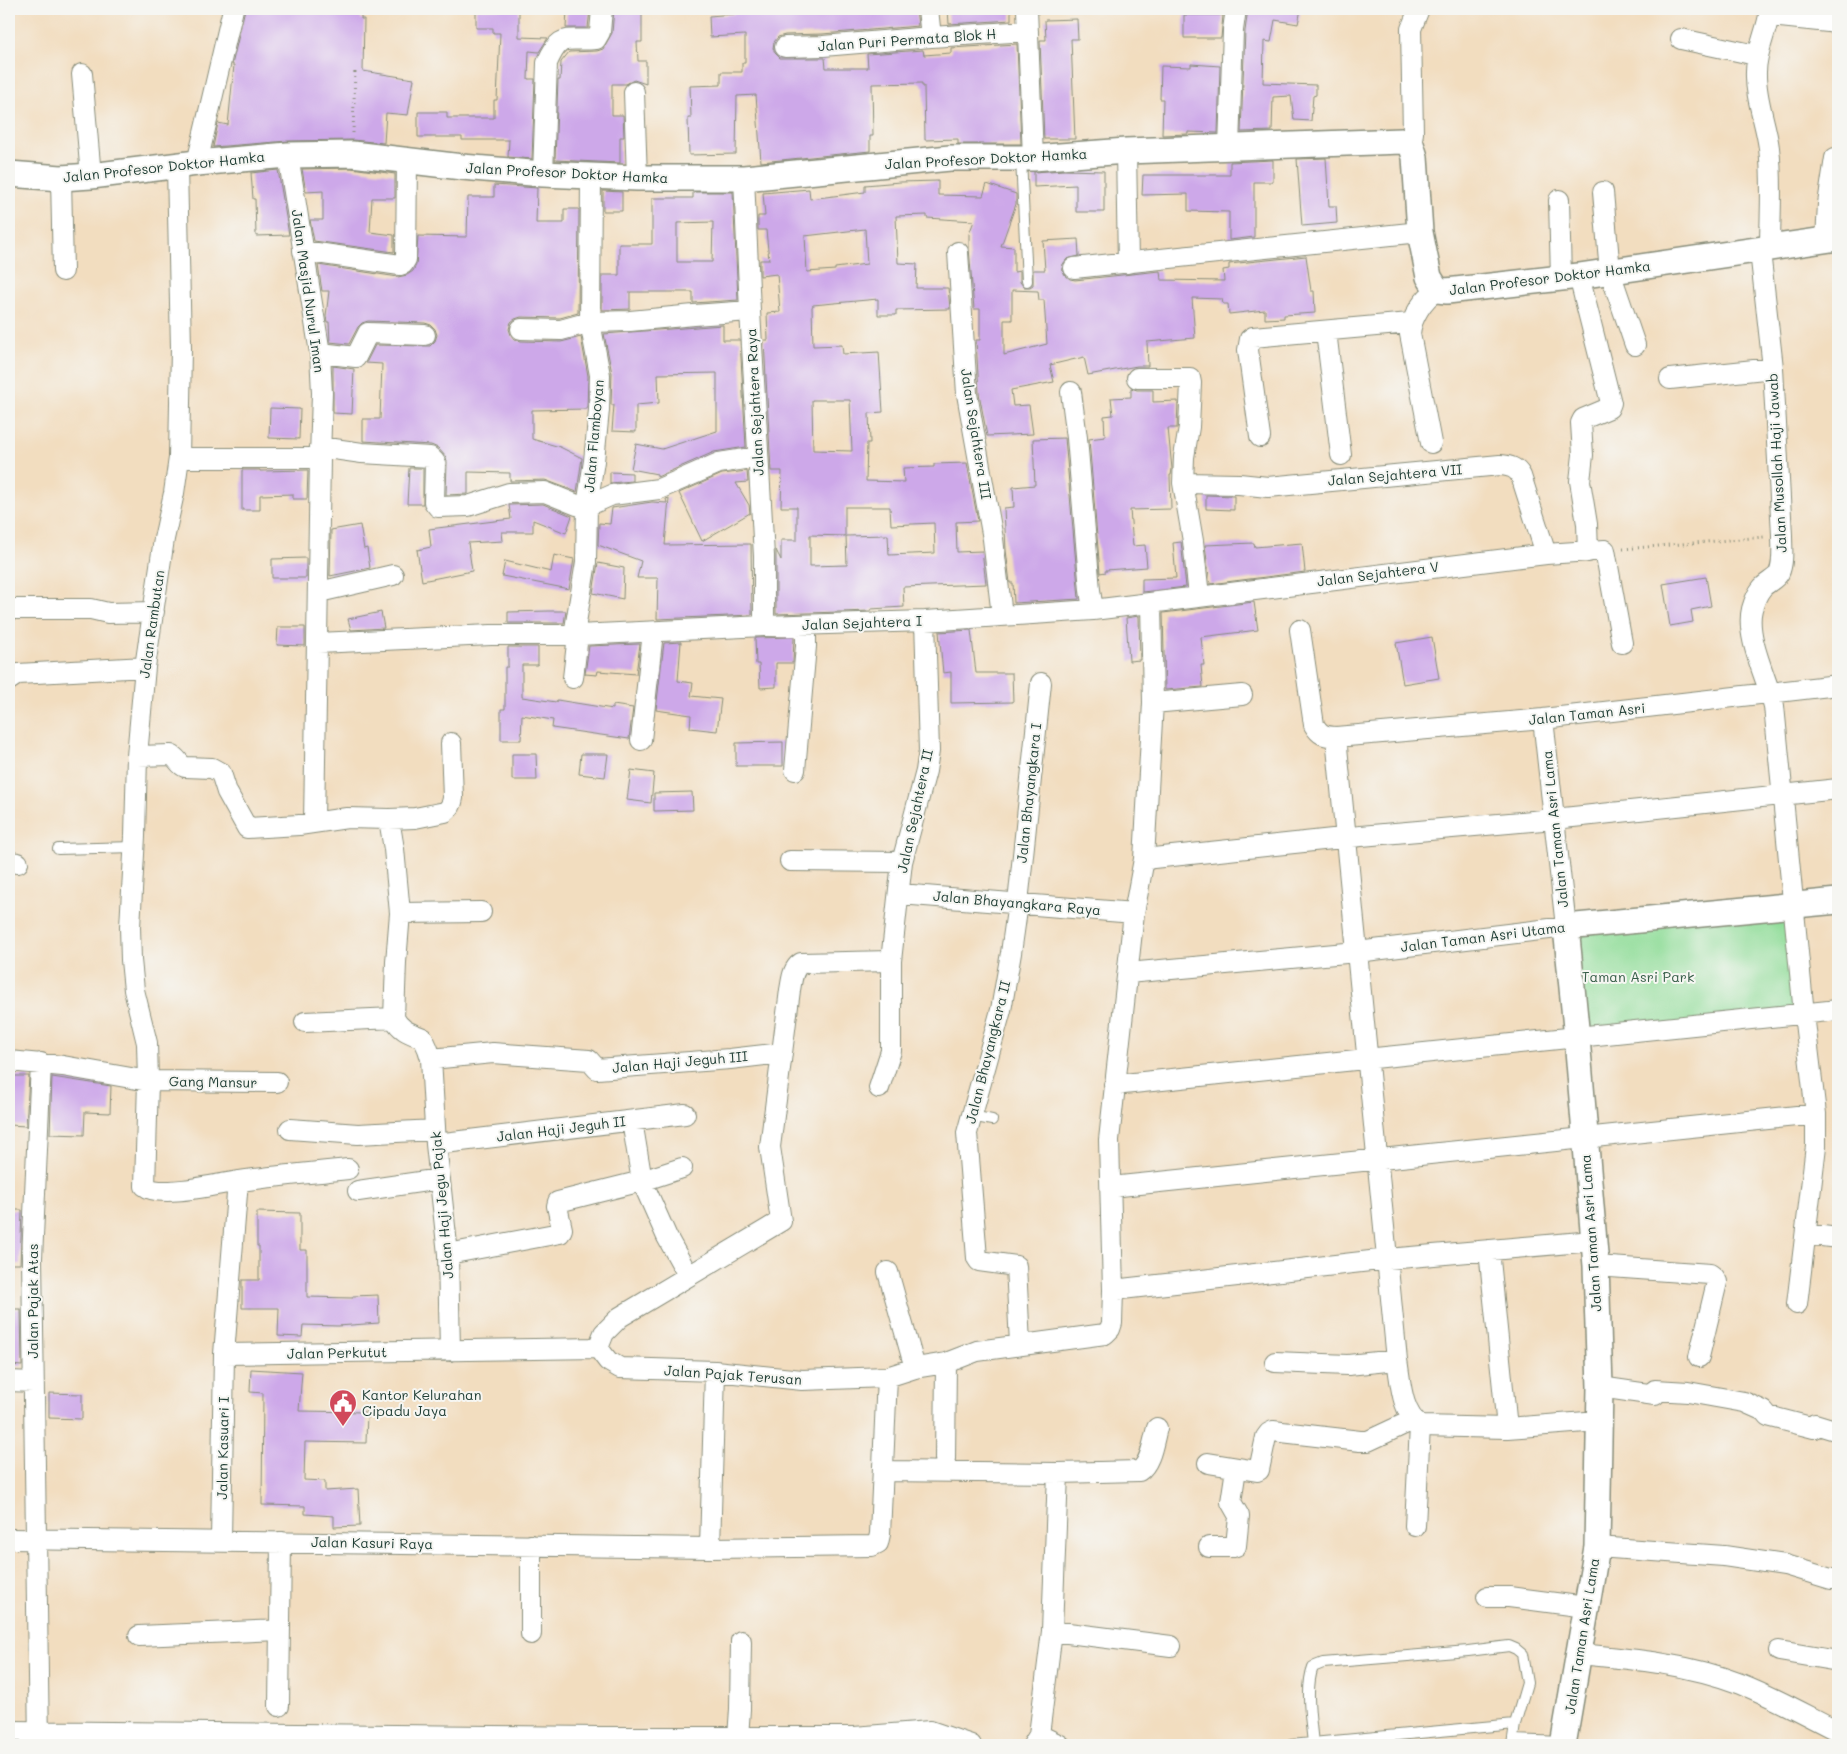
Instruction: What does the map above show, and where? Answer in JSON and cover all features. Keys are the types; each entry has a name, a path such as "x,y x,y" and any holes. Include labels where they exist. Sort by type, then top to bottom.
{"street":[{"name":"Jalan Rambutan","path":"232,9 187,165 179,458 164,539 145,667 137,756 130,960 134,990 147,1043 148,1081 145,1186 160,1190 198,1188 238,1181"},
{"path":"543,174 547,63 554,47 562,40 596,39 600,32 602,9"},
{"path":"928,9 931,37"},
{"path":"1027,158 1028,9"},
{"path":"1229,147 1233,30 1236,9"},
{"path":"1412,144 1411,29 1419,9"},
{"path":"1681,39 1756,55 1769,11 1838,23"},
{"name":"Jalan Puri Permata Blok H","path":"785,47 1028,31"},
{"name":"Jalan Musollah Haji Jawab","path":"1756,55 1756,74 1769,147 1771,174 1765,250 1782,535 1779,575 1762,589 1752,611 1751,627 1759,661 1771,692 1774,706 1804,1014 1816,1114 1816,1146 1797,1304"},
{"path":"82,74 92,176"},
{"path":"634,92 637,178"},
{"name":"Jalan Profesor Doktor Hamka","path":"9,174 61,178 288,155 352,154 407,161 591,177 744,178 950,158 1027,158 1126,151 1402,141 1412,144 1415,157 1420,232 1429,277 1437,290 1610,272 1835,239"},
{"path":"1126,151 1128,263"},
{"name":"Jalan Masjid Nurul Iman","path":"288,155 320,353 322,393 318,486 319,592 314,822"},
{"path":"1835,158 1828,204 1835,239"},
{"path":"303,251 400,265 404,264 406,259 407,161"},
{"name":"Jalan Flamboyan","path":"573,678 576,635 586,562 587,506 594,461 600,374 590,322 591,177"},
{"path":"61,178 64,271"},
{"name":"Jalan Sejahtera Raya","path":"744,178 764,556 764,626"},
{"path":"1603,192 1610,272 1635,345"},
{"path":"1559,200 1570,277 1612,403 1609,408 1583,419 1581,423 1583,455 1580,481 1587,524 1597,551 1622,643"},
{"path":"1074,268 1420,232"},
{"name":"Jalan Sejahtera III","path":"958,252 967,394 994,539 1002,616"},
{"path":"1431,443 1410,334 1410,323 1428,296 1437,290"},
{"path":"521,330 561,330 590,322 750,312"},
{"path":"1260,437 1248,350 1250,339 1253,337 1410,323"},
{"path":"1326,331 1341,455"},
{"path":"320,353 356,357 368,333 425,334"},
{"path":"1670,379 1773,368"},
{"path":"1137,378 1190,378 1189,427 1184,457 1183,483 1193,541 1199,596"},
{"path":"1071,392 1093,610"},
{"path":"179,458 320,453 362,453 430,457 435,462 434,502 438,507 468,506 509,493 544,492 577,505 587,506 612,495 659,489 719,463 758,457"},
{"name":"Jalan Sejahtera VII","path":"1183,483 1232,483 1268,487 1500,465 1511,466 1518,470 1521,476 1546,554"},
{"name":"Jalan Sejahtera V","path":"1151,604 1199,596 1546,554 1597,551"},
{"path":"319,592 393,575"},
{"path":"1151,604 1153,703 1144,859 1134,912 1109,1140 1108,1163 1111,1187 1113,1290 1388,1258 1593,1241"},
{"name":"Jalan Sejahtera I","path":"318,644 491,635 576,635 925,621 1093,610 1151,604"},
{"path":"9,609 86,609 108,612 154,612"},
{"name":"Jalan Sejahtera II","path":"879,1088 891,1051 891,961 900,894 902,862 926,771 929,751 925,621"},
{"path":"795,770 806,654 806,625"},
{"path":"1300,630 1314,725 1318,732 1324,736 1336,737 1397,1360 1407,1410 1416,1423 1416,1526"},
{"path":"641,740 652,632"},
{"path":"9,680 18,674 145,667"},
{"name":"Jalan Bhayangkara I","path":"1018,903 1041,683"},
{"name":"Jalan Taman Asri","path":"1336,737 1543,719 1838,685"},
{"path":"1153,703 1242,695"},
{"name":"Jalan Taman Asri Lama","path":"1543,719 1577,1038 1596,1266 1600,1387 1597,1548 1564,1744"},
{"path":"137,756 171,755 176,757 182,766 185,767 212,768 217,770 221,773 227,792 246,828 299,825 347,818 415,818 445,812 452,804 453,798 451,743"},
{"path":"1144,859 1838,789"},
{"path":"389,819 400,913 394,1018 398,1026 407,1032 423,1038 431,1059"},
{"path":"790,861 902,862"},
{"name":"Jalan Bhayangkara Raya","path":"900,894 1134,912"},
{"name":"Jalan Taman Asri Utama","path":"1128,973 1357,952 1566,927 1838,901"},
{"name":"Jalan Bhayangkara II","path":"1018,903 1001,1010 967,1133 976,1258 979,1261 1016,1266 1020,1344"},
{"path":"400,913 481,912"},
{"path":"450,1351 598,1348 604,1333 620,1317 782,1221 770,1147 794,970 802,963 891,961"},
{"path":"1114,1085 1838,1010"},
{"path":"305,1022 394,1018"},
{"name":"Jalan Haji Jeguh III","path":"431,1059 493,1053 589,1060 598,1069 782,1053"},
{"name":"Jalan Haji Jegu Pajak","path":"431,1059 436,1137 448,1254 450,1351"},
{"name":"Gang Mansur","path":"9,1061 41,1064 148,1081 277,1082"},
{"name":"Jalan Pajak Atas","path":"40,1739 22,1539 33,1382 32,1258 41,1064"},
{"name":"Jalan Haji Jeguh II","path":"436,1137 632,1121 686,1114"},
{"path":"1111,1187 1816,1114"},
{"path":"632,1121 642,1181 688,1275"},
{"path":"290,1129 436,1137"},
{"path":"448,1254 560,1233 562,1229 557,1206 558,1202 642,1181 682,1168"},
{"path":"238,1181 348,1169"},
{"path":"358,1191 440,1179"},
{"name":"Jalan Kasuari I","path":"221,1541 224,1354 238,1181"},
{"path":"1806,1234 1838,1238"},
{"path":"1489,1250 1507,1428"},
{"path":"1596,1266 1710,1274 1714,1277 1716,1282 1699,1357"},
{"path":"888,1272 914,1368"},
{"name":"Jalan Pajak Terusan","path":"598,1348 608,1361 620,1368 715,1371 802,1380 886,1377 914,1368 946,1363 977,1351 1105,1334 1110,1329 1112,1323 1113,1290"},
{"name":"Jalan Perkutut","path":"224,1354 450,1351"},
{"path":"1275,1362 1348,1365 1397,1360"},
{"path":"945,1459 946,1363"},
{"path":"710,1548 715,1371"},
{"path":"886,1377 883,1471 1139,1472 1147,1462 1157,1428"},
{"path":"9,1381 33,1382"},
{"path":"1600,1387 1655,1394 1656,1390 1688,1392 1744,1402 1764,1411 1768,1416 1796,1425 1814,1428 1814,1424 1838,1431"},
{"path":"1208,1463 1236,1469 1259,1470 1266,1437 1268,1433 1273,1431 1360,1441 1416,1423 1507,1428 1599,1421"},
{"path":"1209,1547 1236,1546 1239,1516 1231,1502 1236,1469"},
{"name":"Jalan Kasuri Raya","path":"22,1539 710,1548 872,1546 878,1542 880,1534 883,1471"},
{"path":"1058,1473 1052,1632 1037,1735 1060,1745"},
{"path":"279,1706 281,1542"},
{"path":"531,1545 531,1634"},
{"path":"1597,1548 1724,1556 1785,1565 1831,1578 1838,1578"},
{"path":"1487,1598 1510,1597 1586,1606"},
{"path":"139,1636 280,1630"},
{"path":"1052,1632 1171,1646"},
{"path":"738,1736 741,1641"},
{"path":"1779,1651 1838,1661"},
{"path":"1579,1654 1641,1660 1685,1667 1741,1684 1838,1731"},
{"path":"9,1731 40,1739 435,1742 738,1736 853,1741 930,1731 971,1745"}],"lane":[{"path":"1027,158 1027,281"},
{"path":"58,849 135,847"},
{"path":"971,1116 992,1120"},
{"path":"1313,1744 1310,1675 1313,1667 1322,1663 1509,1646 1522,1654 1527,1684 1513,1743 1564,1744"},
{"path":"1291,1745 1516,1724"}],"path":[{"path":"352,154 355,70"},
{"path":"1597,551 1782,535"}],"green space":[{"name":"Taman Asri Park","path":"1793,906 1803,1014 1575,1042 1561,926"}],"building":[{"path":"245,9 361,9 361,19 364,19 363,71 414,79 408,115 386,113 384,143 352,140 288,141 213,147 218,123 228,125 234,65 232,65"},
{"path":"476,9 519,9 519,37 548,38 539,52 529,51 528,79 535,79 532,159 508,157 509,140 462,140 462,137 418,137 418,112 447,112 447,118 494,118 494,100 497,100 500,33 493,33 493,28 476,28"},
{"path":"567,9 590,9 588,28 566,28"},
{"path":"614,9 642,9 642,42 637,42 638,61 646,61 646,84 634,80 626,84 612,84 612,115 623,115 624,137 620,137 620,163 555,160 558,80 560,80 561,62 569,52 603,49 612,33"},
{"path":"733,9 916,9 918,26 822,34 785,35 778,37 774,42 773,48 780,58 825,58 826,68 868,68 867,54 923,50 924,55 951,53 951,48 1017,44 1021,144 958,144 958,139 925,140 924,86 922,86 922,83 872,84 873,136 870,136 870,151 761,162 756,95 737,96 736,154 689,155 688,118 691,118 690,86 721,85 721,72 742,72 742,63 745,63 745,35 710,37 709,16 734,14"},
{"path":"948,9 1011,9 1011,20 949,24"},
{"path":"1248,9 1301,9 1298,24 1275,20 1271,42 1264,41 1263,83 1316,85 1311,121 1294,120 1291,96 1273,97 1272,131 1241,132 1245,31"},
{"path":"1184,15 1223,15 1221,38 1184,38"},
{"path":"1077,19 1078,39 1071,39 1075,139 1044,139 1040,40 1046,40 1045,20"},
{"path":"1191,64 1220,66 1218,133 1188,132 1188,134 1162,135 1163,99 1160,99 1161,66 1191,67"},
{"path":"1326,158 1329,206 1336,206 1337,223 1302,226 1297,159"},
{"path":"1273,160 1273,182 1254,182 1254,237 1229,240 1229,212 1188,211 1188,194 1142,195 1143,175 1230,175 1230,162"},
{"path":"351,168 395,174 395,198 372,198 370,232 394,235 394,252 314,241 310,220 323,220 323,191 306,192 302,169"},
{"path":"278,170 289,235 256,236 255,199 253,199 251,173"},
{"path":"1064,170 1104,171 1104,212 1076,212 1076,185 1034,187 1034,172"},
{"path":"938,181 938,195 983,196 987,184 1016,194 1016,204 1001,246 1014,247 1014,272 1020,271 1020,282 1024,287 1033,285 1033,270 1045,270 1043,241 1078,239 1079,256 1067,259 1062,269 1065,275 1075,280 1160,271 1161,280 1224,281 1223,270 1229,269 1229,264 1306,256 1311,291 1314,291 1315,313 1284,315 1284,318 1265,319 1265,310 1229,314 1228,304 1223,304 1222,299 1192,298 1195,338 1147,342 1148,366 1137,366 1088,375 1084,357 1050,365 1054,382 1011,390 1013,406 1029,405 1033,434 987,436 979,393 976,340 980,340 980,309 974,309 969,248 969,234 974,221 927,218 927,215 896,216 898,263 917,264 916,288 948,288 950,309 896,310 896,315 878,315 878,299 813,305 813,346 842,345 843,354 879,352 883,412 869,413 870,443 867,443 866,481 904,482 903,468 934,467 934,464 967,463 978,521 956,522 957,552 982,551 986,584 903,587 904,607 871,609 871,611 776,614 776,550 781,560 781,540 797,540 797,507 781,507 782,471 771,471 764,340 768,340 767,313 780,312 777,274 760,276 760,260 769,260 766,230 758,230 758,216 765,216 763,193 809,189 810,199 865,192 865,185","holes":["865,229 867,264 835,268 835,270 807,272 805,236","1012,290 1038,291 1039,300 1044,300 1047,344 1004,355 1004,320 1012,320","812,400 850,400 852,451 813,450","845,507 890,507 891,525 934,523 935,553 889,555 888,535 846,536 847,565 810,566 810,535 845,536"]},
{"path":"494,185 537,188 536,223 564,223 564,209 579,209 578,313 560,318 521,317 511,322 509,329 514,339 521,341 561,342 581,337 588,376 587,409 532,410 532,439 560,447 582,458 577,492 545,480 510,481 510,473 468,472 468,494 446,495 447,462 446,457 438,448 431,445 363,441 363,419 380,419 382,364 366,363 375,345 430,346 435,341 437,335 435,329 425,323 368,321 358,327 349,344 330,342 329,322 327,322 326,316 329,291 322,291 318,265 398,277 407,275 413,271 416,265 418,236 467,237 468,197 494,197"},
{"path":"603,191 622,192 622,211 603,211"},
{"path":"693,192 733,192 738,300 693,303 693,292 630,292 630,309 602,310 602,275 619,275 619,244 652,244 652,198 693,198","holes":["713,222 712,262 677,262 677,223"]},
{"path":"723,325 723,340 740,340 746,447 714,452 657,477 657,474 631,469 636,444 662,449 717,431 717,373 658,374 659,403 636,405 636,432 612,431 614,405 611,405 612,373 604,334"},
{"path":"333,366 354,369 352,414 333,413"},
{"path":"1131,388 1153,390 1153,402 1178,401 1177,428 1168,428 1172,469 1170,475 1171,509 1130,510 1133,546 1145,545 1147,567 1106,570 1106,572 1100,573 1089,439 1105,437 1104,416 1113,415 1111,398 1131,397"},
{"path":"270,408 300,409 299,439 269,438"},
{"path":"1065,438 1079,599 1014,603 1013,583 1010,583 1006,550 1004,508 1014,507 1013,487 1035,485 1033,439"},
{"path":"409,468 423,468 423,504 407,504"},
{"path":"242,470 308,470 307,499 293,499 293,494 260,495 260,510 242,510"},
{"path":"747,471 748,482 736,483 749,505 750,513 702,541 679,493 722,474"},
{"path":"610,472 632,473 632,481 610,483"},
{"path":"1206,495 1234,496 1234,510 1206,509"},
{"path":"669,498 665,545 751,544 752,615 657,619 658,578 637,578 641,561 598,545 599,523 610,524 612,508 652,502 667,503 666,499"},
{"path":"543,504 572,516 566,533 533,520 533,532 502,532 503,541 468,543 472,571 422,581 417,550 431,547 429,529 511,519 509,505"},
{"path":"360,525 364,549 367,548 370,568 330,576 331,530"},
{"path":"1181,542 1186,587 1142,592 1142,579 1176,578 1173,543"},
{"path":"1254,543 1255,547 1302,543 1305,572 1210,584 1205,545"},
{"path":"554,555 574,559 569,589 502,576 505,561 551,572"},
{"path":"306,558 306,578 272,578 272,559"},
{"path":"598,563 624,568 623,599 593,593"},
{"path":"1706,577 1711,606 1691,610 1693,622 1670,626 1663,584"},
{"path":"1254,602 1258,630 1201,637 1204,665 1201,665 1203,687 1165,690 1163,613"},
{"path":"566,611 564,623 508,623 508,612"},
{"path":"381,612 384,628 351,630 348,619"},
{"path":"1139,616 1140,660 1129,661 1126,618"},
{"path":"278,627 305,627 305,646 277,645"},
{"path":"971,630 976,673 1012,673 1013,702 951,703 951,672 943,673 939,632"},
{"path":"794,637 793,663 776,663 776,687 760,688 759,664 756,664 755,638"},
{"path":"1432,637 1439,678 1403,684 1396,643"},
{"path":"681,642 678,681 693,683 691,696 721,699 717,731 690,728 691,715 656,710 664,643"},
{"path":"640,644 636,674 598,671 597,675 585,674 589,646"},
{"path":"508,647 538,647 538,665 522,665 522,697 556,702 557,700 613,709 613,705 633,708 629,739 552,728 553,720 522,715 521,740 501,740 501,709 505,709 505,667 508,667"},
{"path":"783,742 783,766 736,766 736,743"},
{"path":"512,754 536,754 537,780 512,780"},
{"path":"581,754 608,754 605,777 579,774"},
{"path":"631,770 654,773 651,803 627,800"},
{"path":"692,792 693,810 654,811 654,793"},
{"path":"9,1076 29,1076 26,1126 9,1125"},
{"path":"52,1077 111,1086 110,1113 85,1112 84,1135 50,1134"},
{"path":"9,1210 22,1210 20,1264 9,1264"},
{"path":"257,1212 300,1213 300,1250 307,1250 307,1297 353,1298 353,1296 378,1295 379,1323 338,1326 303,1325 302,1337 278,1336 279,1308 242,1308 242,1280 259,1280"},
{"path":"9,1309 21,1309 22,1366 9,1365"},
{"path":"251,1369 302,1372 299,1411 367,1412 366,1443 305,1442 304,1480 325,1481 325,1491 358,1489 360,1526 334,1527 334,1516 305,1514 305,1506 262,1505 263,1393 250,1392"},
{"path":"49,1393 82,1394 82,1419 49,1418"}],"place":[{"name":"Kantor Kelurahan Cipadu Jaya","path":"343,1427"}]}
